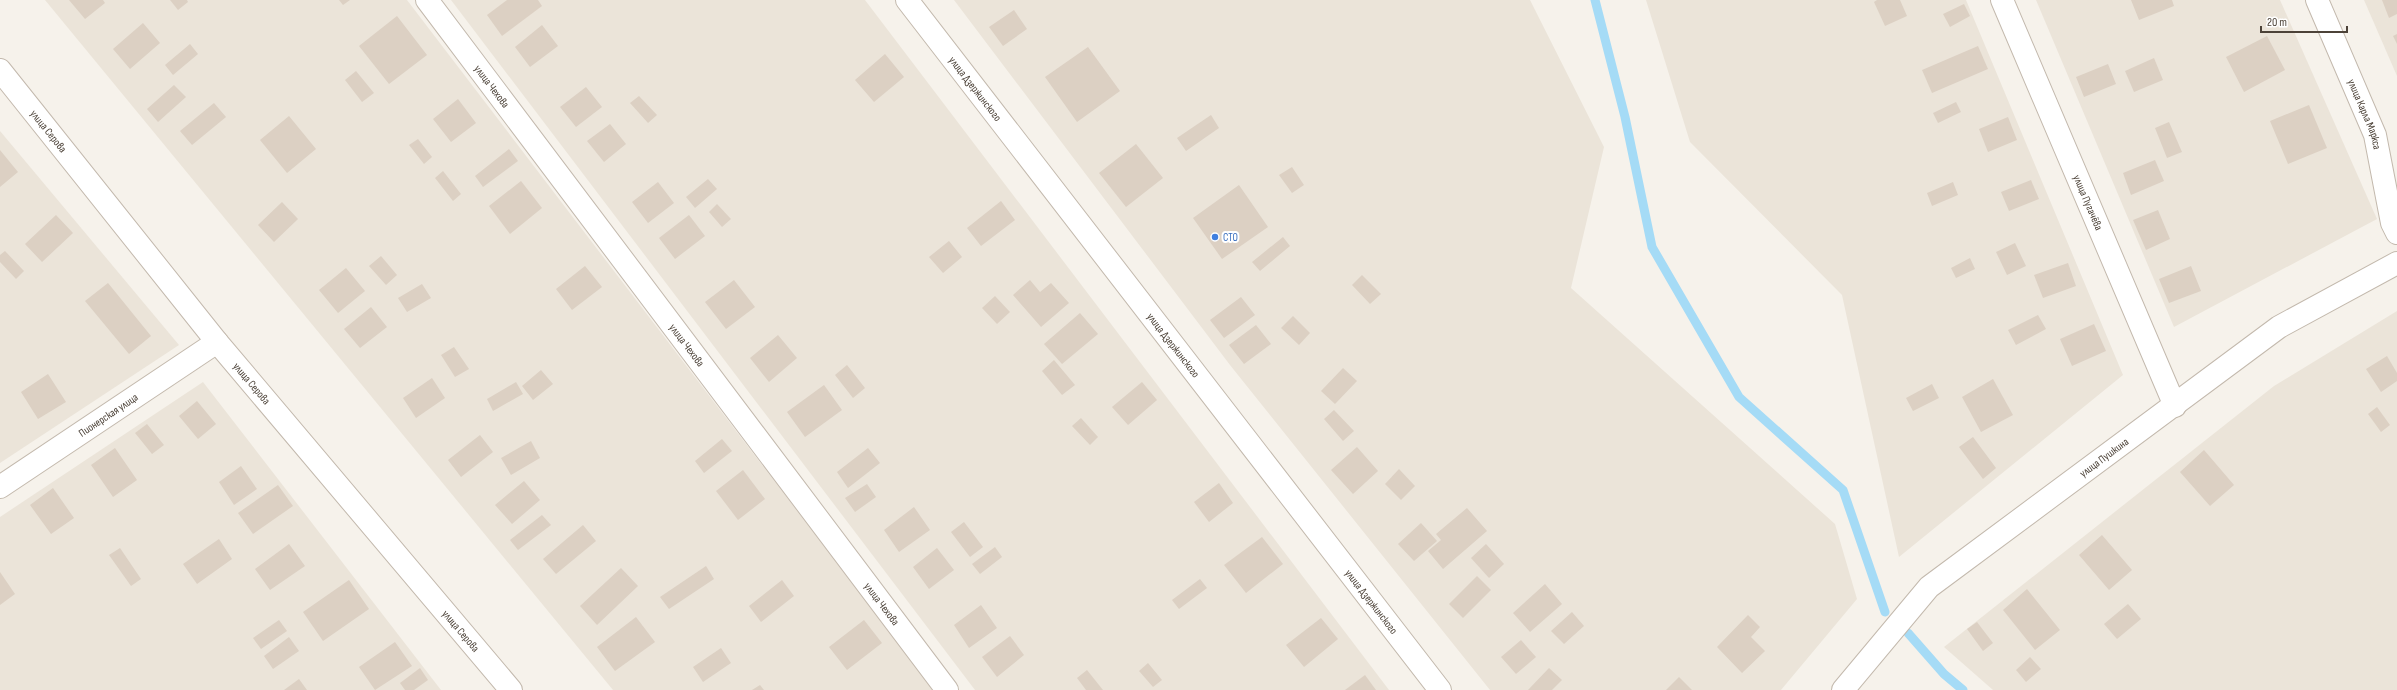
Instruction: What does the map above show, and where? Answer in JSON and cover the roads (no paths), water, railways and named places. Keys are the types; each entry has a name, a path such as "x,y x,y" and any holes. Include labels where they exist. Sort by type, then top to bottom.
{"street":[{"name":"улица Чехова","path":"428,0 947,690"},
{"name":"улица Дзержинского","path":"907,0 1440,690"},
{"name":"улица Пугачёва","path":"2002,0 2175,406"},
{"name":"улица Карла Маркса","path":"2317,0 2375,135 2392,223 2397,233"},
{"name":"улица Серова","path":"0,70 217,342 511,690"},
{"name":"улица Пушкина","path":"1843,690 1929,587 2175,406 2279,326 2397,263"},
{"name":"Пионерская улица","path":"0,487 217,342"}],"waterway":[{"path":"1595,0 1625,117 1652,247 1739,397 1843,490 1885,612"},
{"path":"1908,633 1944,674 1963,690"}],"place":[{"name":"СТО","path":"1215,237"}]}
